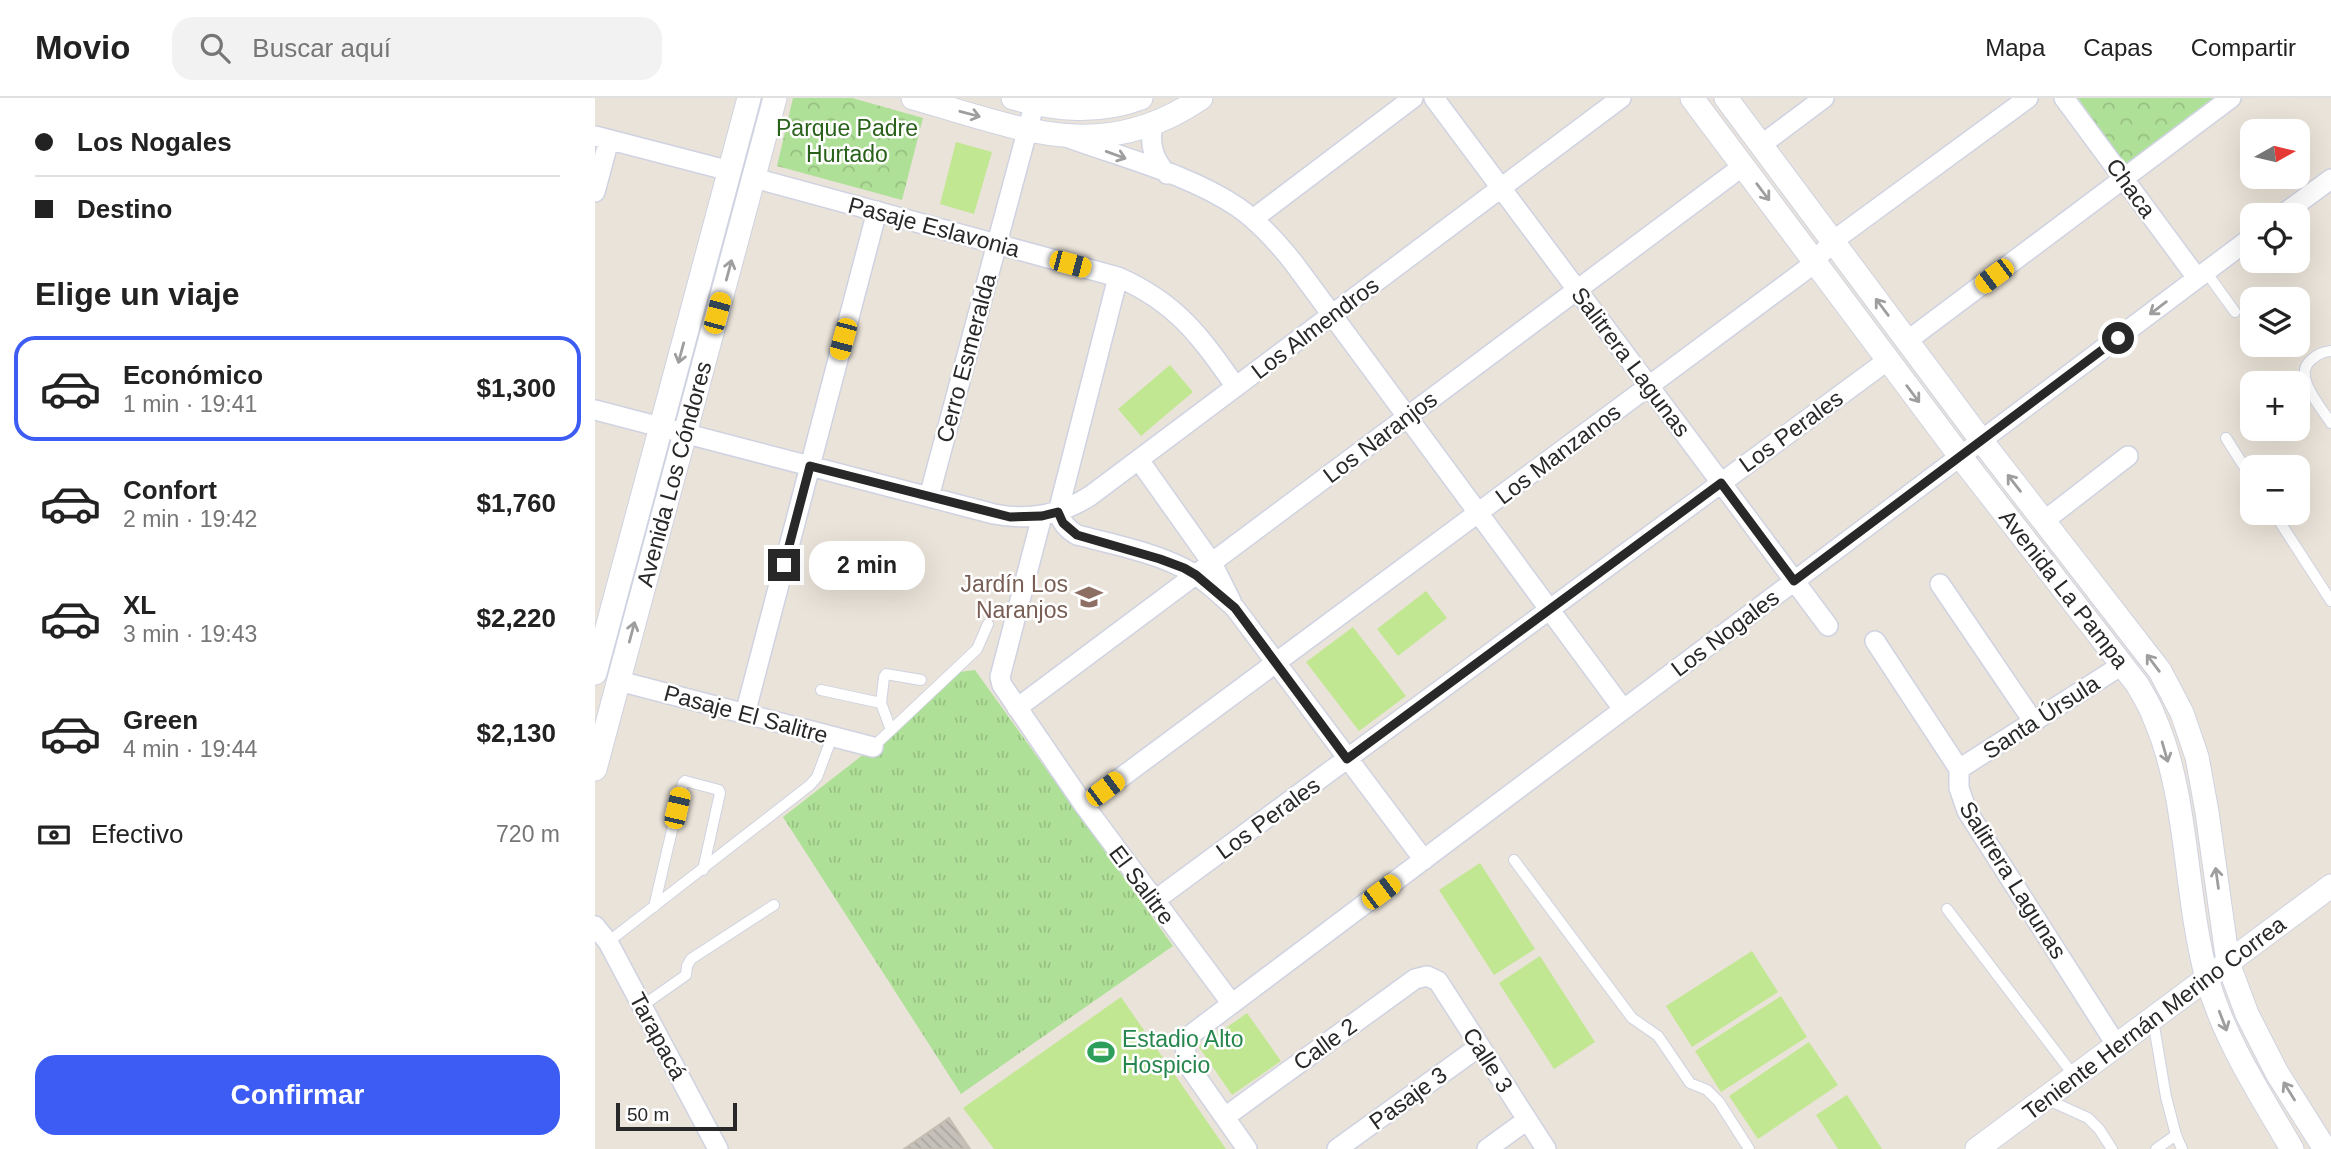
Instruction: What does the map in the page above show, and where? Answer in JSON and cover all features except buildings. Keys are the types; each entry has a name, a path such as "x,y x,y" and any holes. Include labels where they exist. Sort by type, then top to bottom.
{"street":[{"name":"Avenida Los Cóndores","path":"595,673 750,98"},
{"name":"Avenida Los Cóndores","path":"595,769 775,98"},
{"path":"913,98 1028,130 1065,137 1212,192 1253,219 1287,254 1623,709"},
{"path":"1028,100 1055,108 1097,108 1141,98"},
{"path":"1065,137 1110,135 1153,124 1201,98"},
{"path":"1253,219 1413,98"},
{"name":"Salitrera Lagunas","path":"1434,98 1828,626"},
{"name":"Los Almendros","path":"685,434 994,514 1010,517 1050,514 1090,496 1621,98"},
{"name":"Avenida La Pampa","path":"1692,98 1960,456 2137,684 2155,718 2177,798 2193,919 2207,979 2225,1028 2292,1149"},
{"name":"Avenida La Pampa","path":"1726,98 1981,440 2160,671 2182,713 2197,757 2228,963 2248,1014 2277,1073 2325,1149"},
{"path":"1761,145 1824,98"},
{"name":"Los Manzanos","path":"1084,805 1815,262 1833,242 2028,98"},
{"name":"Chaca","path":"2064,98 2201,275"},
{"path":"1907,341 2231,98"},
{"name":"Cerro Esmeralda","path":"929,497 1028,130 1028,100"},
{"path":"1153,124 1151,139 1154,155 1167,174"},
{"path":"595,192 602,138 730,172"},
{"name":"Los Naranjos","path":"1017,708 1743,166"},
{"name":"Pasaje Eslavonia","path":"754,177 1118,277 1154,295 1186,321 1236,387"},
{"path":"2298,203 2331,178"},
{"path":"745,714 877,211"},
{"name":"Los Nogales","path":"1232,1004 2240,246"},
{"name":"El Salitre","path":"1118,277 1000,677 1017,708 1084,805 1232,1004"},
{"name":"Los Perales","path":"1154,901 1888,360"},
{"path":"595,410 685,434"},
{"path":"2044,520 2128,456"},
{"path":"1139,460 1212,563 1235,608 1423,860"},
{"path":"1050,514 1077,535 1160,559 1196,575 1235,608"},
{"path":"1940,584 2033,721"},
{"name":"Salitrera Lagunas","path":"1875,641 1959,769 1959,788 1967,811 2117,1046"},
{"name":"Santa Úrsula","path":"1959,769 2122,665"},
{"name":"Pasaje El Salitre","path":"619,681 873,747"},
{"name":"Teniente Hernán Merino Correa","path":"1977,1149 2331,886"},
{"name":"Tarapacá","path":"595,926 608,942 718,1149"},
{"name":"Calle 3","path":"1427,976 1438,981 1546,1149"},
{"name":"Calle 2","path":"1225,1117 1415,979 1427,976"},
{"path":"1232,1004 1193,1033 1187,1042 1185,1054 1188,1065 1247,1149"},
{"name":"Pasaje 3","path":"1337,1149 1480,1046"},
{"path":"1486,1149 1527,1120"}],"lane":[{"path":"2201,275 2235,312"},
{"path":"2331,351 2321,352 2307,364 2303,373 2305,382 2331,423"},
{"path":"2226,438 2240,460"},
{"path":"2282,525 2331,601"},
{"path":"873,747 977,649 988,624"},
{"path":"891,730 881,703 884,677 886,674 921,680"},
{"path":"821,690 881,703"},
{"path":"608,942 810,785 817,777 832,737"},
{"path":"654,907 685,781 719,790 720,793 703,870"},
{"path":"1514,860 1632,1018 1658,1036 1690,1083 1707,1090 1719,1102 1749,1149"},
{"path":"642,1006 686,975 691,959 774,905"},
{"path":"1947,909 2074,1077"},
{"path":"2153,1020 2166,1097 2182,1149"},
{"path":"2046,1099 2088,1118 2112,1149"},
{"path":"2156,1149 2176,1135"}],"green space":[{"name":"Parque Padre Hurtado","path":"793,98 852,98 923,118 902,200 777,166"},
{"path":"2078,98 2219,98 2126,166"},
{"path":"956,142 992,152 974,214 940,204"},
{"path":"1170,365 1193,392 1141,436 1118,409"},
{"path":"1426,591 1447,618 1398,656 1377,629"},
{"path":"1353,627 1406,696 1359,731 1306,662"},
{"path":"975,670 1173,946 961,1094 783,817 873,747 959,672"},
{"path":"1480,863 1535,949 1494,975 1439,890"},
{"path":"1752,951 1778,992 1692,1047 1666,1006"},
{"path":"1540,956 1595,1042 1554,1069 1499,983"},
{"path":"1781,996 1807,1037 1721,1092 1695,1051"},
{"name":"Estadio Alto Hospicio","path":"1121,997 1226,1149 994,1149 963,1108"},
{"path":"1247,1013 1281,1061 1232,1095 1199,1047"},
{"path":"1809,1042 1838,1085 1758,1139 1729,1096"},
{"path":"1847,1095 1882,1149 1838,1149 1816,1115"}],"place":[{"name":"Jardín Los Naranjos","path":"1089,597"},
{"name":"Estadio Alto Hospicio","path":"1101,1052"}],"route":[{"path":"784,565 810,466 1010,517 1026,518 1058,512 1067,528 1077,535 1184,568 1235,608 1347,759 1721,483 1794,581 2118,338"}]}
